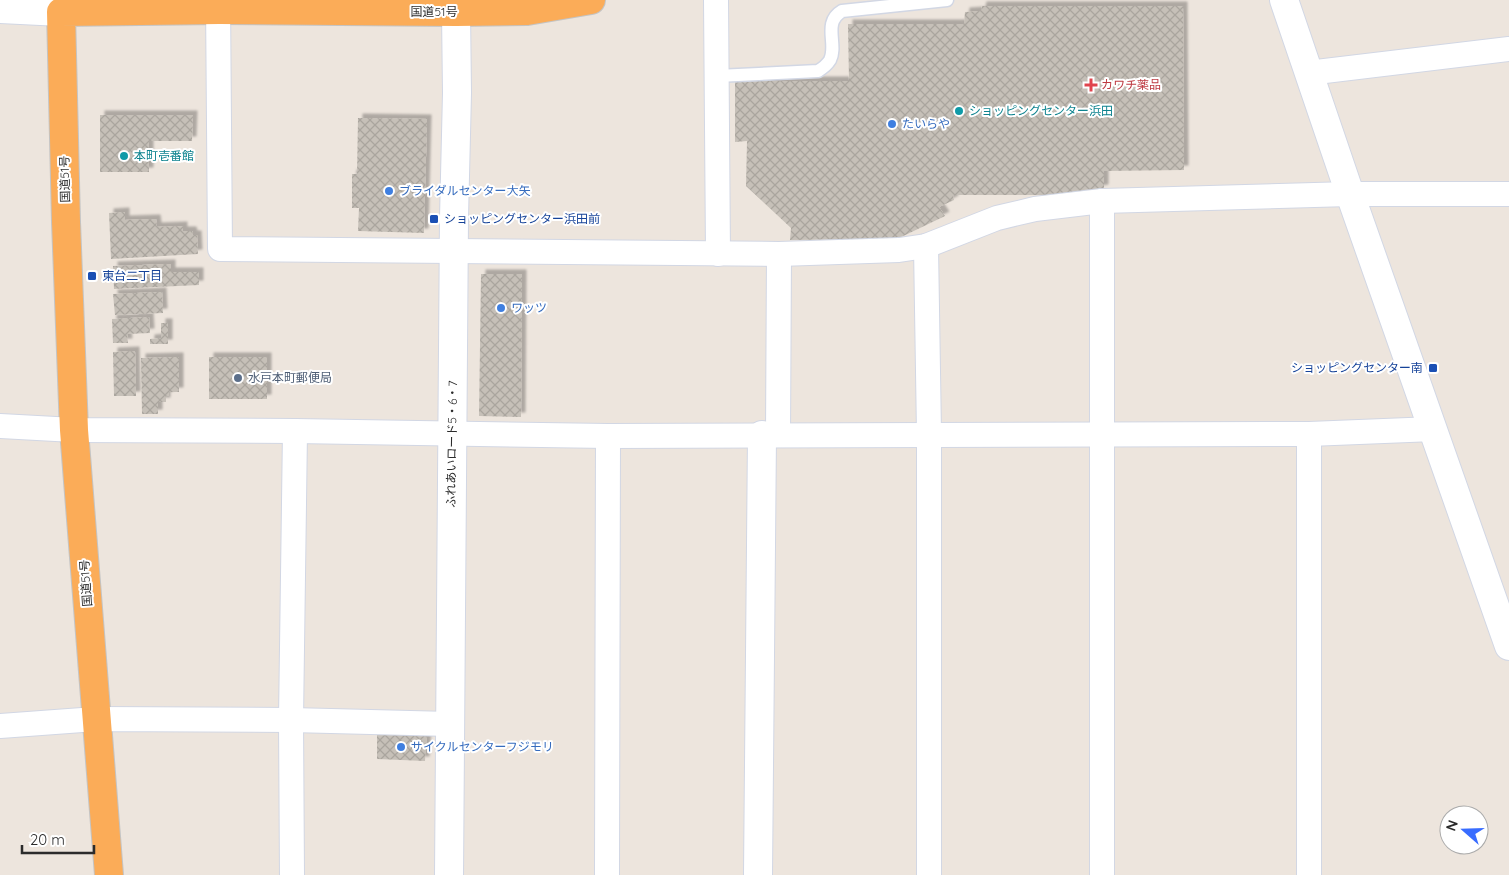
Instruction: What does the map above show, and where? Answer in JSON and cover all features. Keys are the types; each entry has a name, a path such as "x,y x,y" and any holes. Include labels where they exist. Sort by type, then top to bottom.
{"highway":[{"name":"国道51号","path":"109,875 74,430 66,222 62,12 219,5 416,6 456,12 528,11 591,0"}],"street":[{"path":"716,0 718,254"},
{"path":"1284,0 1509,646"},
{"path":"219,5 220,249 718,254 900,250 926,246 997,218 1034,209 1102,201 1350,194 1509,194"},
{"path":"0,8 62,12"},
{"name":"ふれあいロード5・6・7","path":"449,875 452,433 457,94 456,12"},
{"path":"1308,73 1509,49"},
{"path":"1102,201 1102,875"},
{"path":"926,246 929,434 930,875"},
{"path":"758,875 770,435 779,254"},
{"path":"0,426 74,430 608,436 1309,434 1434,429"},
{"path":"292,875 294,431"},
{"path":"1309,434 1309,875"},
{"path":"607,875 608,436"},
{"path":"0,726 96,719 292,720 450,724"}],"lane":[{"path":"716,76 818,71 831,59 832,24 835,15 842,11 947,0"}],"building":[{"name":"ショッピングセンター浜田","path":"982,6 1183,6 1184,170 1104,171 1104,189 1058,195 953,195 954,200 939,207 945,216 897,239 790,240 791,228 746,186 747,141 735,142 735,81 849,81 848,24 964,24 965,12 981,11"},
{"name":"本町壱番館","path":"100,115 193,115 192,141 149,141 149,172 100,172"},
{"name":"ブライダルセンター大矢","path":"358,118 427,119 424,233 358,231 359,208 352,208 352,174 357,174"},
{"path":"125,212 125,220 156,219 157,227 183,226 183,231 192,231 193,235 197,235 198,254 111,259 109,213"},
{"path":"171,264 171,272 199,272 199,285 114,289 113,266"},
{"path":"481,274 522,274 521,417 479,416"},
{"path":"162,292 163,313 115,315 113,294"},
{"path":"149,317 150,333 127,334 128,343 113,343 112,319"},
{"path":"161,323 168,323 168,344 150,344 150,339 161,338"},
{"path":"135,351 136,396 114,396 113,352"},
{"path":"179,357 179,392 169,392 169,396 166,396 166,402 158,402 158,414 142,414 141,358"},
{"path":"209,357 267,357 267,399 209,399"},
{"name":"サイクルセンターフジモリ","path":"377,733 427,734 425,761 377,759"}],"place":[{"name":"カワチ薬品","path":"1091,85"},
{"name":"ショッピングセンター浜田","path":"959,111"},
{"name":"たいらや","path":"892,124"},
{"name":"本町壱番館","path":"124,156"},
{"name":"ブライダルセンター大矢","path":"389,191"},
{"name":"ショッピングセンター浜田前","path":"434,219"},
{"name":"東台二丁目","path":"92,276"},
{"name":"ワッツ","path":"501,308"},
{"name":"ショッピングセンター南","path":"1433,368"},
{"name":"水戸本町郵便局","path":"238,378"},
{"name":"サイクルセンターフジモリ","path":"401,747"}]}
